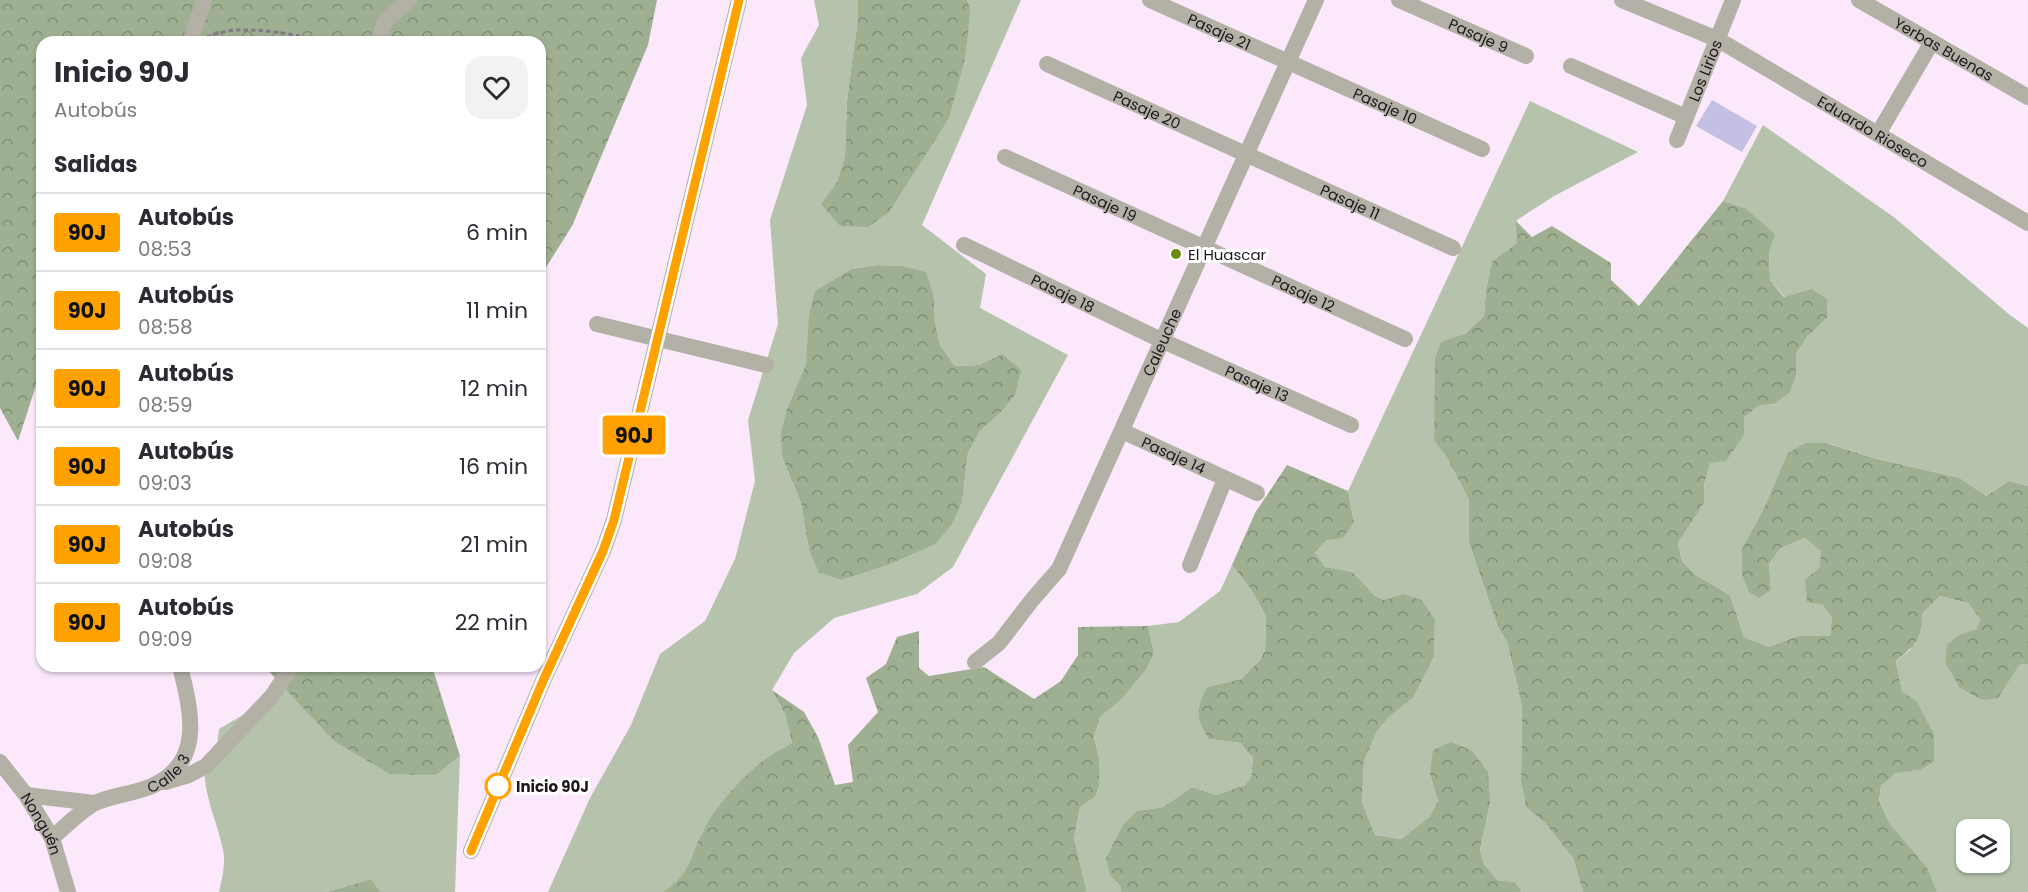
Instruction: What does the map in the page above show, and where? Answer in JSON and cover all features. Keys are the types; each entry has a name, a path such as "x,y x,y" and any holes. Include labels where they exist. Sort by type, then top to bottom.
{"street":[{"path":"192,36 204,0"},
{"path":"380,36 385,21 409,0"},
{"path":"471,851 543,681 603,551 614,520 739,0"},
{"name":"Pasaje 21","path":"1150,0 1288,63"},
{"name":"Caleuche","path":"975,662 999,643 1059,569 1316,0"},
{"name":"Pasaje 9","path":"1399,0 1526,57"},
{"path":"1622,0 1717,39"},
{"name":"Los Lirios","path":"1677,140 1733,0"},
{"name":"Yerbas Buenas","path":"1859,0 2028,97"},
{"name":"Eduardo Rioseco","path":"1717,39 2028,223"},
{"path":"1878,134 1932,42"},
{"name":"Pasaje 20","path":"1047,63 1246,155"},
{"name":"Pasaje 10","path":"1288,63 1482,149"},
{"path":"1571,66 1686,117"},
{"name":"Pasaje 11","path":"1246,155 1453,248"},
{"name":"Pasaje 19","path":"1005,157 1204,249"},
{"name":"Pasaje 18","path":"964,245 1162,341"},
{"name":"Pasaje 12","path":"1204,249 1405,339"},
{"path":"597,324 766,365"},
{"name":"Pasaje 13","path":"1162,341 1351,425"},
{"name":"Pasaje 14","path":"1122,431 1257,493"},
{"name":"Pasaje 14","path":"1190,565 1225,479"},
{"name":"Calle 3","path":"94,803 153,785 177,769 185,758 191,722 181,672"},
{"path":"153,785 189,775 206,766 272,696 288,672"},
{"path":"189,742 217,754"},
{"name":"Nonguén","path":"0,762 26,795 52,838 68,892"},
{"path":"26,795 94,803"},
{"path":"52,838 94,803"}],"path":[{"path":"209,36 232,30 301,36"}],"green space":[{"path":"0,0 657,0 648,45 572,226 546,267 546,36 36,36 36,386 18,441 0,408"},
{"path":"814,0 858,0 858,18 847,100 845,156 837,182 821,204 970,7 967,0 1021,0 922,225 986,274 980,308 1068,355 953,567 917,594 834,618 794,653 772,690 785,714 792,743 768,757 703,830 687,870 675,884 663,892 548,892 590,798 631,725 660,654 705,621 735,559 755,481 748,420 778,324 770,220 807,105 801,58 819,25","holes":["878,265 901,266 934,297 935,322 940,345 955,366 979,365 1002,354 999,414 980,431 968,453 962,502 809,550 801,503 782,457 787,409 852,269"]},
{"path":"858,0 967,0 970,7 964,62 949,118 889,212 868,227 840,226 821,204 837,182 845,156 847,100 858,18"},
{"path":"1530,101 1638,152 1554,196 1517,220 1517,243 1492,263 1486,289 1484,316 1465,334 1441,343 1434,441 1446,456 1469,500 1469,543 1498,627 1507,642 1522,706 1521,782 1526,807 1545,823 1573,858 1583,892 1522,892 1515,882 1497,880 1484,864 1480,850 1490,803 1430,774 1438,801 1429,817 1401,839 1375,835 1362,802 1364,761 1377,731 1389,717 1413,698 1434,657 1435,619 1402,594 1384,600 1374,595 1351,572 1325,568 1315,553 1327,540 1354,522 1348,491"},
{"path":"1763,125 1895,218 2028,328 2028,486 2009,481 1986,496 1960,478 1877,459 1828,443 1766,504 1742,549 1771,590 1769,564 1781,548 1805,538 1821,550 1822,604 1832,618 1830,636 1798,636 1769,647 1744,637 1730,595 1696,575 1682,561 1678,543 1704,503 1704,485 1710,463 1744,435 1744,418 1758,406 1774,404 1796,375 1796,354 1807,337 1827,318 1811,289 1785,297 1770,280 1769,251 1745,208 1723,201"},
{"path":"1723,201 1745,208 1775,234 1769,251 1770,280 1784,297 1811,289 1827,299 1827,318 1807,337 1796,354 1796,375 1790,392 1774,404 1758,406 1744,418 1744,435 1726,461 1710,463 1704,485 1704,503 1678,543 1682,561 1696,575 1730,595 1744,637 1769,647 1798,636 1830,636 1832,618 1822,604 1807,602 1805,580 1820,567 1821,551 1805,538 1781,548 1769,564 1771,590 1759,598 1749,592 1742,574 1742,549 1766,504 1788,453 1806,443 1827,443 1877,459 1960,478 1986,496 2009,481 2028,486 2028,664 2019,665 1998,698 1982,700 1959,687 1945,663 1947,645 1960,634 1977,629 1980,619 1968,603 1940,596 1922,614 1921,630 1916,641 1896,661 1902,691 1917,702 1934,734 1934,761 1920,770 1895,773 1881,786 1879,801 1890,824 1927,868 1937,892 1583,892 1573,858 1545,823 1526,807 1521,782 1522,706 1507,642 1498,627 1469,543 1469,500 1446,456 1434,441 1435,359 1441,342 1465,334 1484,316 1486,289 1492,262 1517,243 1516,221 1532,237 1552,226 1611,263 1611,280 1639,306"},
{"path":"878,265 901,266 926,272 934,297 935,322 940,345 955,366 979,365 1002,354 1021,370 1015,395 980,431 968,453 962,502 952,524 935,544 890,564 841,580 819,572 809,550 801,503 782,457 781,434 787,409 806,365 809,315 815,291 852,269"},
{"path":"1287,465 1348,491 1354,522 1343,538 1327,540 1315,553 1325,567 1352,572 1374,595 1384,600 1402,594 1421,600 1435,619 1434,657 1413,698 1389,717 1377,731 1364,761 1362,802 1375,835 1401,839 1429,817 1438,801 1430,774 1433,750 1451,742 1471,750 1488,772 1490,803 1480,850 1484,864 1497,880 1515,882 1522,892 1121,892 1121,887 1110,875 1106,858 1123,825 1137,811 1163,807 1192,787 1216,795 1245,785 1251,778 1253,758 1240,743 1209,739 1199,719 1199,708 1207,687 1241,679 1260,660 1265,650 1266,616 1250,588 1232,565 1255,513"},
{"path":"1232,565 1250,588 1266,616 1265,650 1260,660 1241,679 1207,687 1209,739 1240,743 1253,758 1251,779 1245,785 1216,795 1192,787 1163,807 1137,811 1110,875 1121,887 1121,892 1087,892 1074,838 1080,807 1095,797 1099,758 1094,737 1100,717 1121,700 1146,670 1154,653 1148,626 1179,622 1220,591"},
{"path":"1940,596 1968,603 1980,619 1978,629 1960,634 1948,645 1945,663 1959,687 2019,665 2028,664 2028,892 1937,892 1926,868 1890,824 1879,801 1881,786 1895,772 1920,770 1917,703 1902,691 1896,661 1910,650 1922,614"},
{"path":"1148,626 1154,653 1146,670 1121,700 1100,717 1094,737 1099,758 1099,785 1095,797 1080,807 1074,838 1087,892 663,892 685,871 709,821 732,791 759,764 792,743 785,714 772,690 804,712 818,737 835,785 853,782 848,745 878,712 866,678 886,664 897,637 919,631 919,668 929,676 984,667 1034,699 1061,681 1078,655 1078,627"},
{"path":"270,672 434,672 460,756 436,775 390,774 334,741"},
{"path":"287,689 334,741 436,775 460,756 455,892 381,892 371,879 326,892 219,892 224,855 209,800 204,767 216,754 219,729"},
{"path":"371,879 381,892 326,892"}],"building":[{"path":"1712,100 1757,126 1742,152 1696,126"}],"bus line":[{"name":"90J","path":"471,851 543,681 603,551 614,520 739,0"}],"place":[{"name":"El Huascar","path":"1176,254"},
{"name":"Inicio 90J","path":"498,786"}]}
